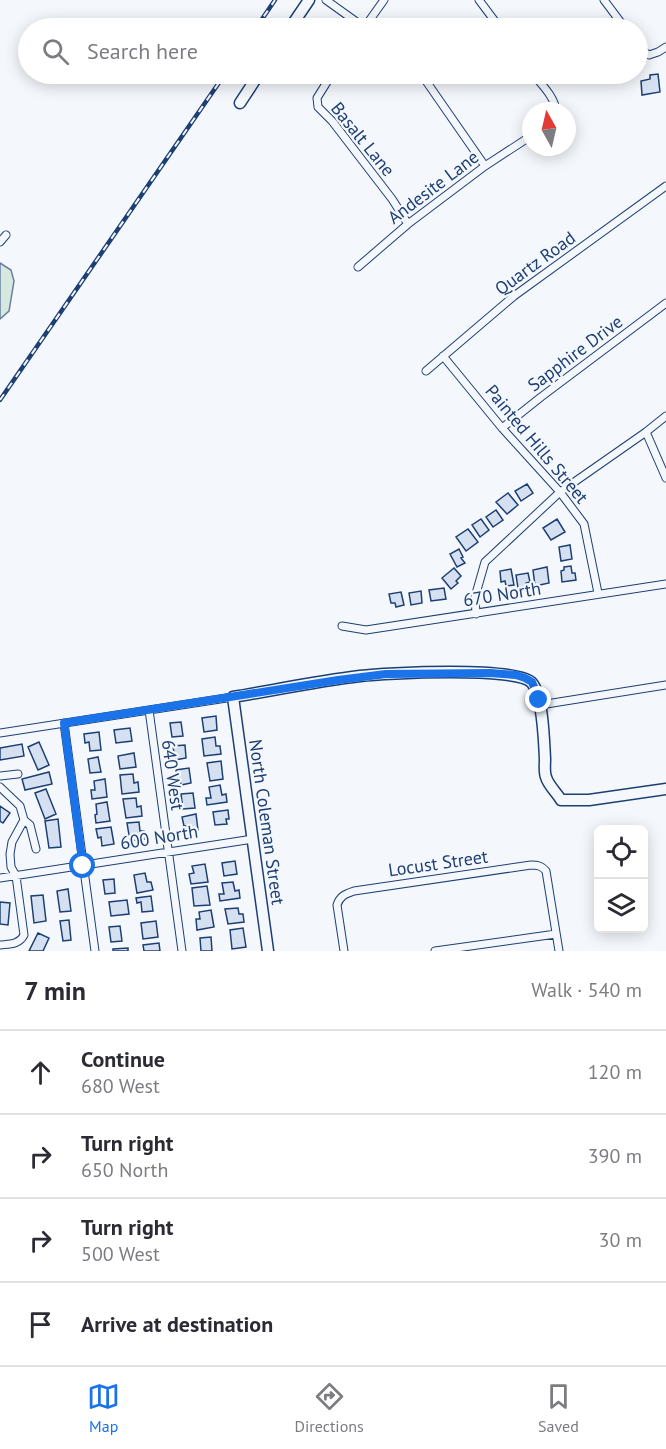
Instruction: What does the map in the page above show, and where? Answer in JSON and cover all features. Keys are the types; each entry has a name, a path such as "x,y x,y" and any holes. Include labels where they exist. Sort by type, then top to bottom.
{"street":[{"path":"297,18 309,0"},
{"path":"326,0 350,18"},
{"path":"371,18 384,0"},
{"path":"478,0 492,18"},
{"path":"604,0 618,18"},
{"path":"648,54 666,47"},
{"path":"240,103 252,84"},
{"name":"Basalt Lane","path":"326,84 317,98 318,107 332,121 393,199 408,224"},
{"path":"428,84 485,166"},
{"path":"541,84 554,102"},
{"name":"Andesite Lane","path":"358,267 408,224 485,166 522,142"},
{"name":"Quartz Road","path":"426,371 514,296 666,186"},
{"path":"0,242 6,235"},
{"name":"Sapphire Drive","path":"502,428 666,303"},
{"name":"Painted Hills Street","path":"443,356 502,428 560,492 584,524 598,594"},
{"path":"476,614 475,597 485,562 560,492 666,416"},
{"path":"646,432 666,478"},
{"name":"670 North","path":"342,626 366,630 666,584"},
{"path":"0,733 386,674 516,675 532,682 540,705 546,777 561,800 589,800 666,789"},
{"path":"540,705 666,685"},
{"name":"North Coleman Street","path":"233,697 268,951"},
{"name":"640 West","path":"149,710 182,951"},
{"path":"64,723 94,951"},
{"path":"0,776 18,774"},
{"path":"0,787 20,806 24,820 30,825 36,849"},
{"path":"0,945 12,944 21,940 24,935 16,876 11,867 10,848 24,820"},
{"name":"600 North","path":"0,878 253,839"},
{"name":"Locust Street","path":"344,951 337,905 343,895 354,891 531,865 543,867 546,871 556,934"},
{"path":"435,951 556,934 559,951"}],"shaded area":[{"path":"0,263 11,270 14,281 9,311 0,319"}],"building":[{"path":"658,74 660,92 642,95 641,84 648,84 650,75"},
{"path":"527,484 533,493 521,501 515,491"},
{"path":"508,493 518,505 507,514 496,502"},
{"path":"496,510 503,520 493,527 486,517"},
{"path":"481,519 489,530 480,537 472,525"},
{"path":"557,519 565,532 551,540 543,528"},
{"path":"468,529 478,542 466,551 456,537"},
{"path":"570,545 572,559 561,561 559,547"},
{"path":"459,549 465,563 457,567 450,554"},
{"path":"571,566 576,580 562,582 561,571 564,567"},
{"path":"547,567 549,583 535,586 533,570"},
{"path":"454,568 461,576 456,581 458,583 451,589 442,578"},
{"path":"511,569 514,585 506,586 505,581 501,582 500,571"},
{"path":"528,573 530,582 526,583 526,587 518,588 516,575"},
{"path":"444,588 446,599 431,601 429,590"},
{"path":"421,591 422,603 411,605 409,593"},
{"path":"401,592 404,605 396,607 395,603 391,603 389,594"},
{"path":"216,716 217,730 204,732 202,718"},
{"path":"181,722 183,736 172,737 170,723"},
{"path":"130,728 132,741 116,743 114,730"},
{"path":"99,732 101,750 90,751 89,742 85,743 84,734"},
{"path":"215,737 216,746 220,746 221,754 204,756 202,739"},
{"path":"39,742 49,765 38,770 28,747"},
{"path":"22,744 24,756 0,760 0,748"},
{"path":"185,745 186,758 175,760 173,746"},
{"path":"134,753 136,767 120,769 118,756"},
{"path":"98,757 101,772 90,773 88,759"},
{"path":"221,761 223,779 210,781 207,763"},
{"path":"189,768 191,783 181,785 180,779 177,779 176,770"},
{"path":"49,772 52,784 25,790 22,779"},
{"path":"133,774 134,783 138,782 139,792 122,794 120,775"},
{"path":"105,779 107,797 92,799 91,790 95,790 94,781"},
{"path":"220,785 222,795 226,794 227,802 207,805 206,798 211,798 209,787"},
{"path":"46,789 56,814 45,819 35,793"},
{"path":"193,793 195,808 183,809 181,794"},
{"path":"136,798 137,807 141,806 142,816 126,818 123,799"},
{"path":"107,802 110,821 96,823 96,804"},
{"path":"0,806 10,813 3,823 0,821"},
{"path":"228,810 227,824 215,825 213,812"},
{"path":"196,814 198,830 188,831 182,817"},
{"path":"58,819 61,847 49,848 45,821"},
{"path":"139,822 140,831 144,831 145,839 130,841 127,823"},
{"path":"111,827 114,844 102,846 101,837 98,838 96,829"},
{"path":"235,861 237,874 224,876 222,863"},
{"path":"205,864 208,882 191,884 189,874 194,873 192,866"},
{"path":"145,873 147,882 151,882 153,890 137,893 134,875"},
{"path":"114,879 115,893 105,894 103,880"},
{"path":"233,882 235,891 239,890 240,898 220,901 219,894 224,894 222,883"},
{"path":"207,886 210,905 194,906 192,888"},
{"path":"68,889 71,911 60,912 57,891"},
{"path":"43,895 46,921 34,923 31,896"},
{"path":"151,896 153,911 142,912 141,902 137,903 136,898"},
{"path":"127,900 129,914 111,916 109,902"},
{"path":"0,902 10,903 8,925 0,924"},
{"path":"238,908 239,914 243,914 244,922 228,924 225,909"},
{"path":"211,910 214,927 197,930 196,919 200,919 199,912"},
{"path":"69,920 71,940 63,941 60,921"},
{"path":"156,921 158,937 143,939 141,923"},
{"path":"120,926 122,941 111,942 109,927"},
{"path":"243,928 246,947 232,949 230,930"},
{"path":"38,933 49,938 43,951 29,951"},
{"path":"211,937 212,951 201,951 200,938"},
{"path":"159,943 160,951 144,951 143,945"},
{"path":"128,948 128,951 113,951 113,949"}],"railway":[{"path":"263,18 275,0"},
{"path":"0,400 218,84"}],"route":[{"path":"83,866 64,723 386,674 516,675 532,682 539,700"}]}
